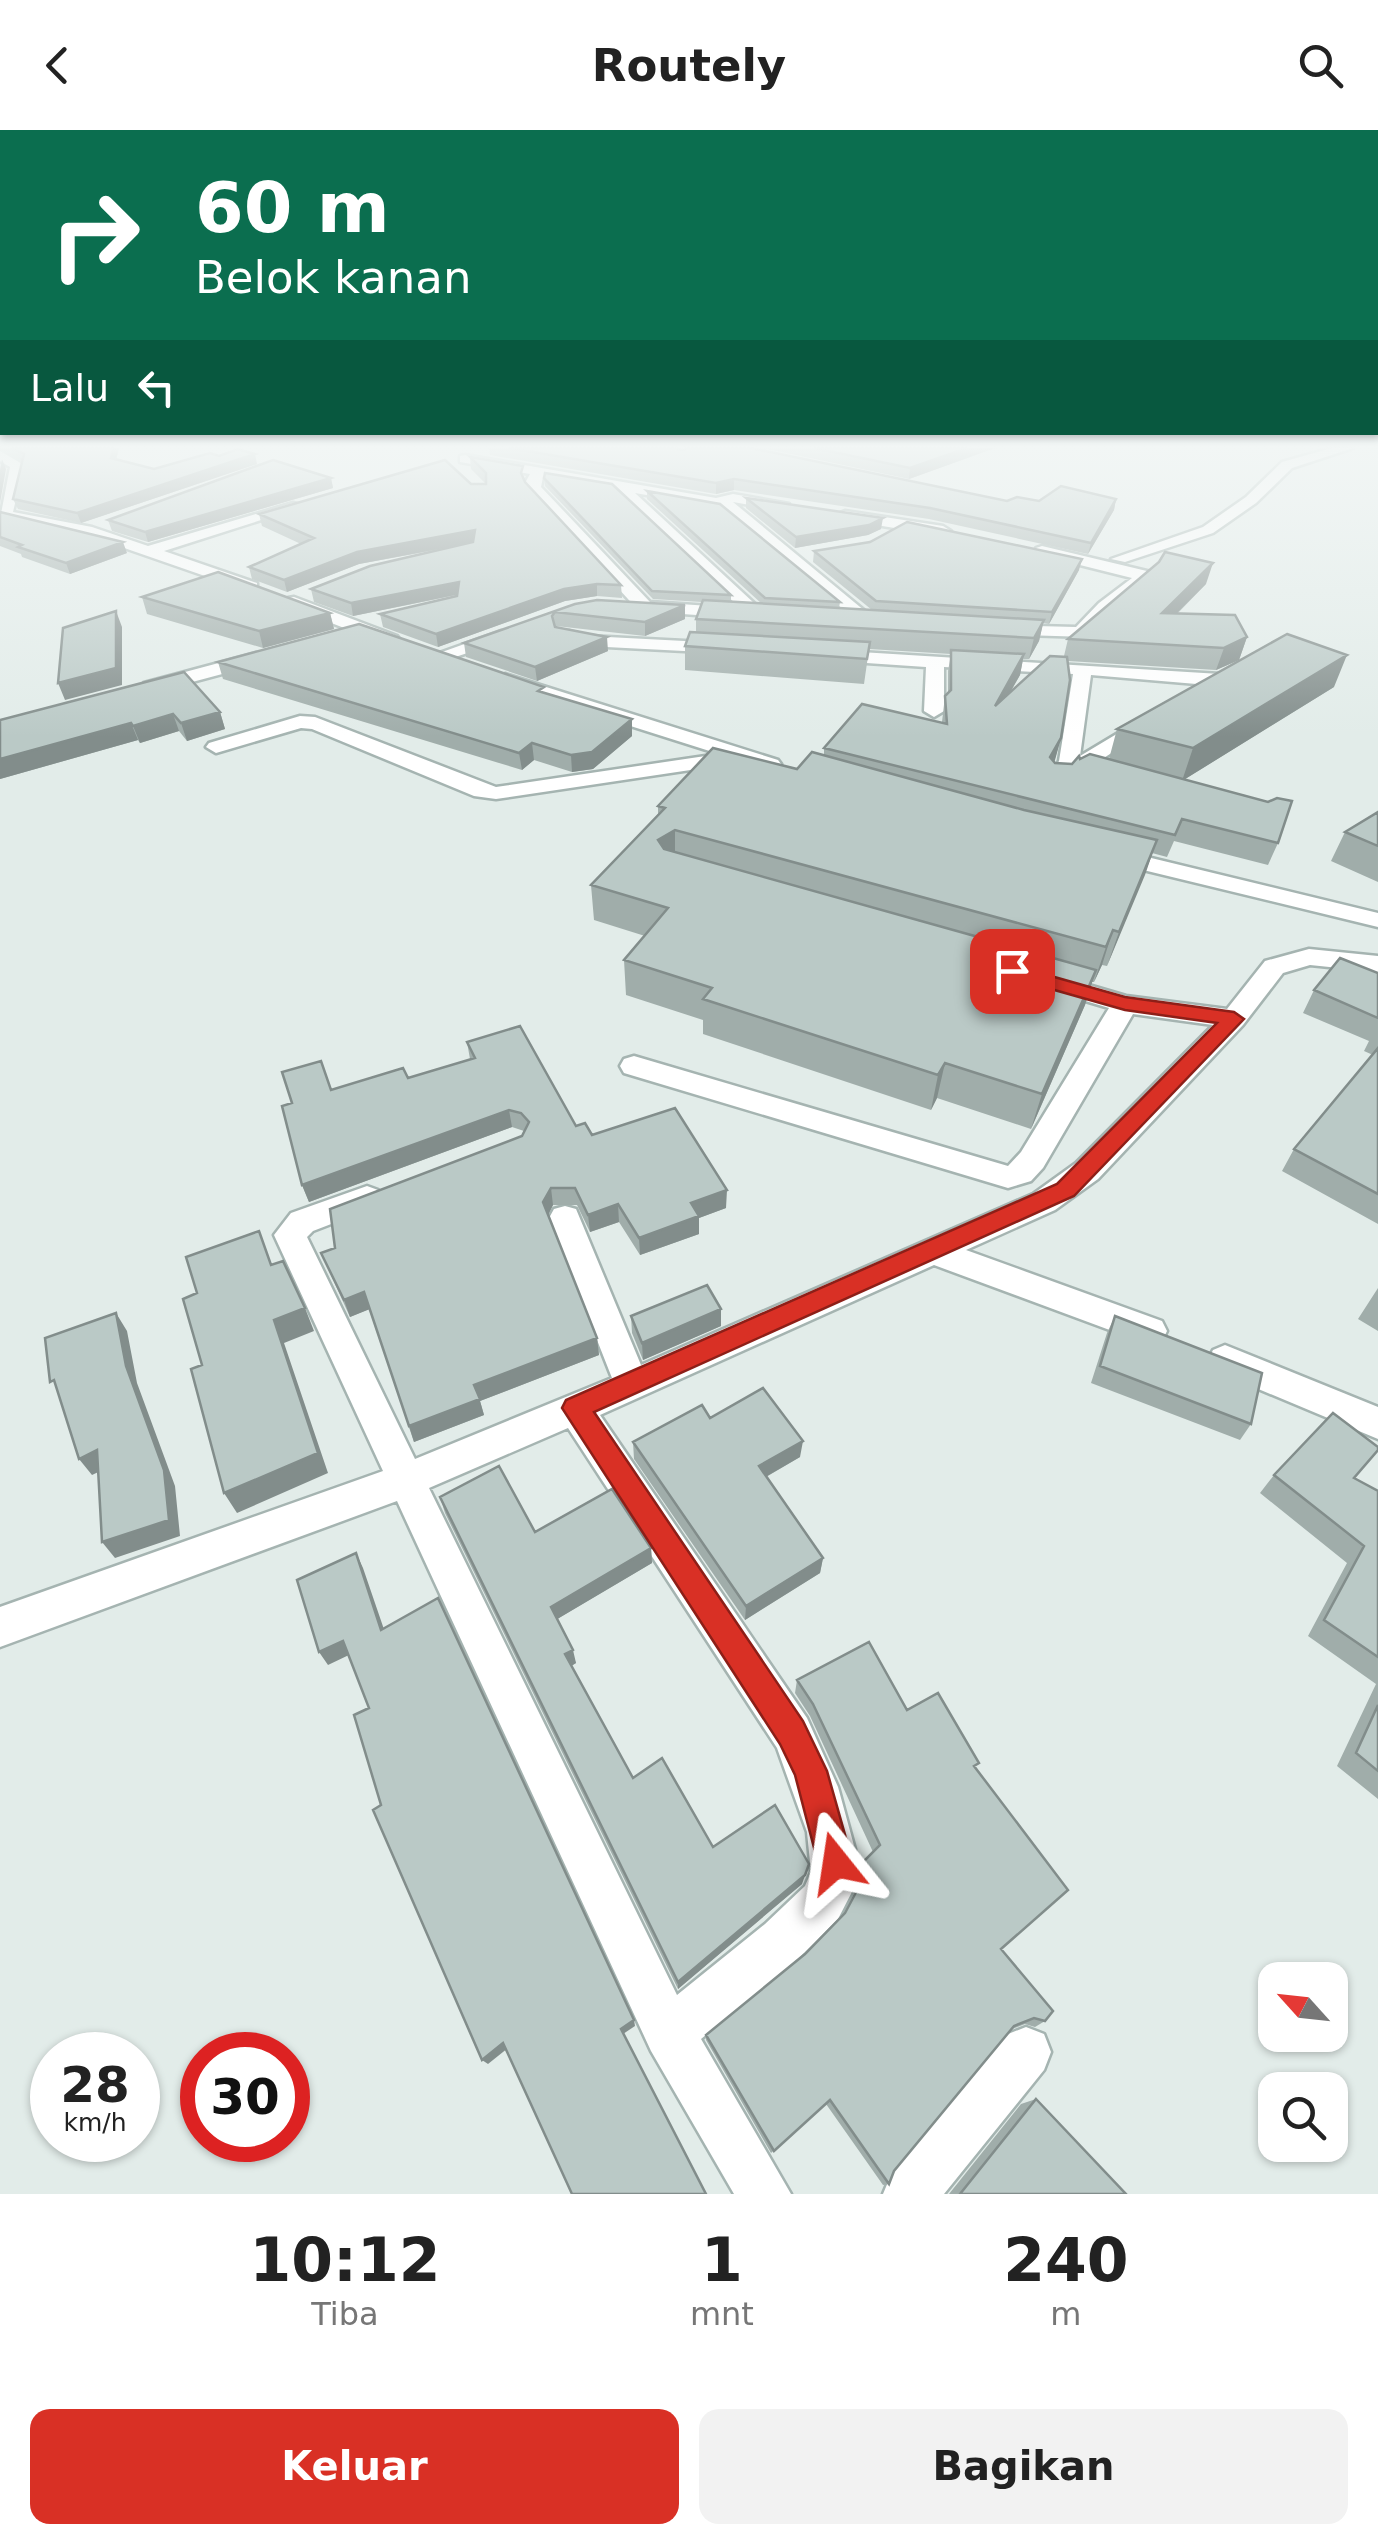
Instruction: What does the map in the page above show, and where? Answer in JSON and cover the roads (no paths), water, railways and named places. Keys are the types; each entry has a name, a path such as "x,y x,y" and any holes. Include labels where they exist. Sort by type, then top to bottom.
{"street":[{"path":"131,544 472,669 801,772"},
{"path":"148,550 167,544"},
{"path":"587,544 646,606"},
{"path":"609,605 766,614 686,544"},
{"path":"779,544 868,621"},
{"path":"1119,559 1164,544"},
{"path":"985,629 1063,635 1081,632 1100,610 1145,576 1025,548"},
{"path":"795,557 814,554"},
{"path":"290,600 320,588"},
{"path":"327,640 386,617"},
{"path":"831,618 888,622"},
{"path":"437,657 518,630"},
{"path":"563,634 587,641 739,650"},
{"path":"137,691 270,655"},
{"path":"817,655 1228,676 1190,698"},
{"path":"934,663 934,711"},
{"path":"1070,768 1083,670"},
{"path":"1070,768 1158,717"},
{"path":"216,747 300,722 315,723 496,794 745,756"},
{"path":"1070,768 1117,774"},
{"path":"1082,848 1378,920"},
{"path":"0,1627 409,1479 632,1386 1066,1190 1234,1019 1282,962 1309,957 1378,964"},
{"path":"1031,977 1125,1004 1234,1019"},
{"path":"634,1066 1016,1176 1032,1160 1125,1004"},
{"path":"390,1189 302,1222 290,1235 409,1479 668,2033 764,2194"},
{"path":"565,1218 632,1386"},
{"path":"932,1251 1206,1352 1378,1423"},
{"path":"575,1408 792,1733 810,1771 836,1863 830,1890 802,1922 668,2033"},
{"path":"910,2194 1026,2052"}]}
